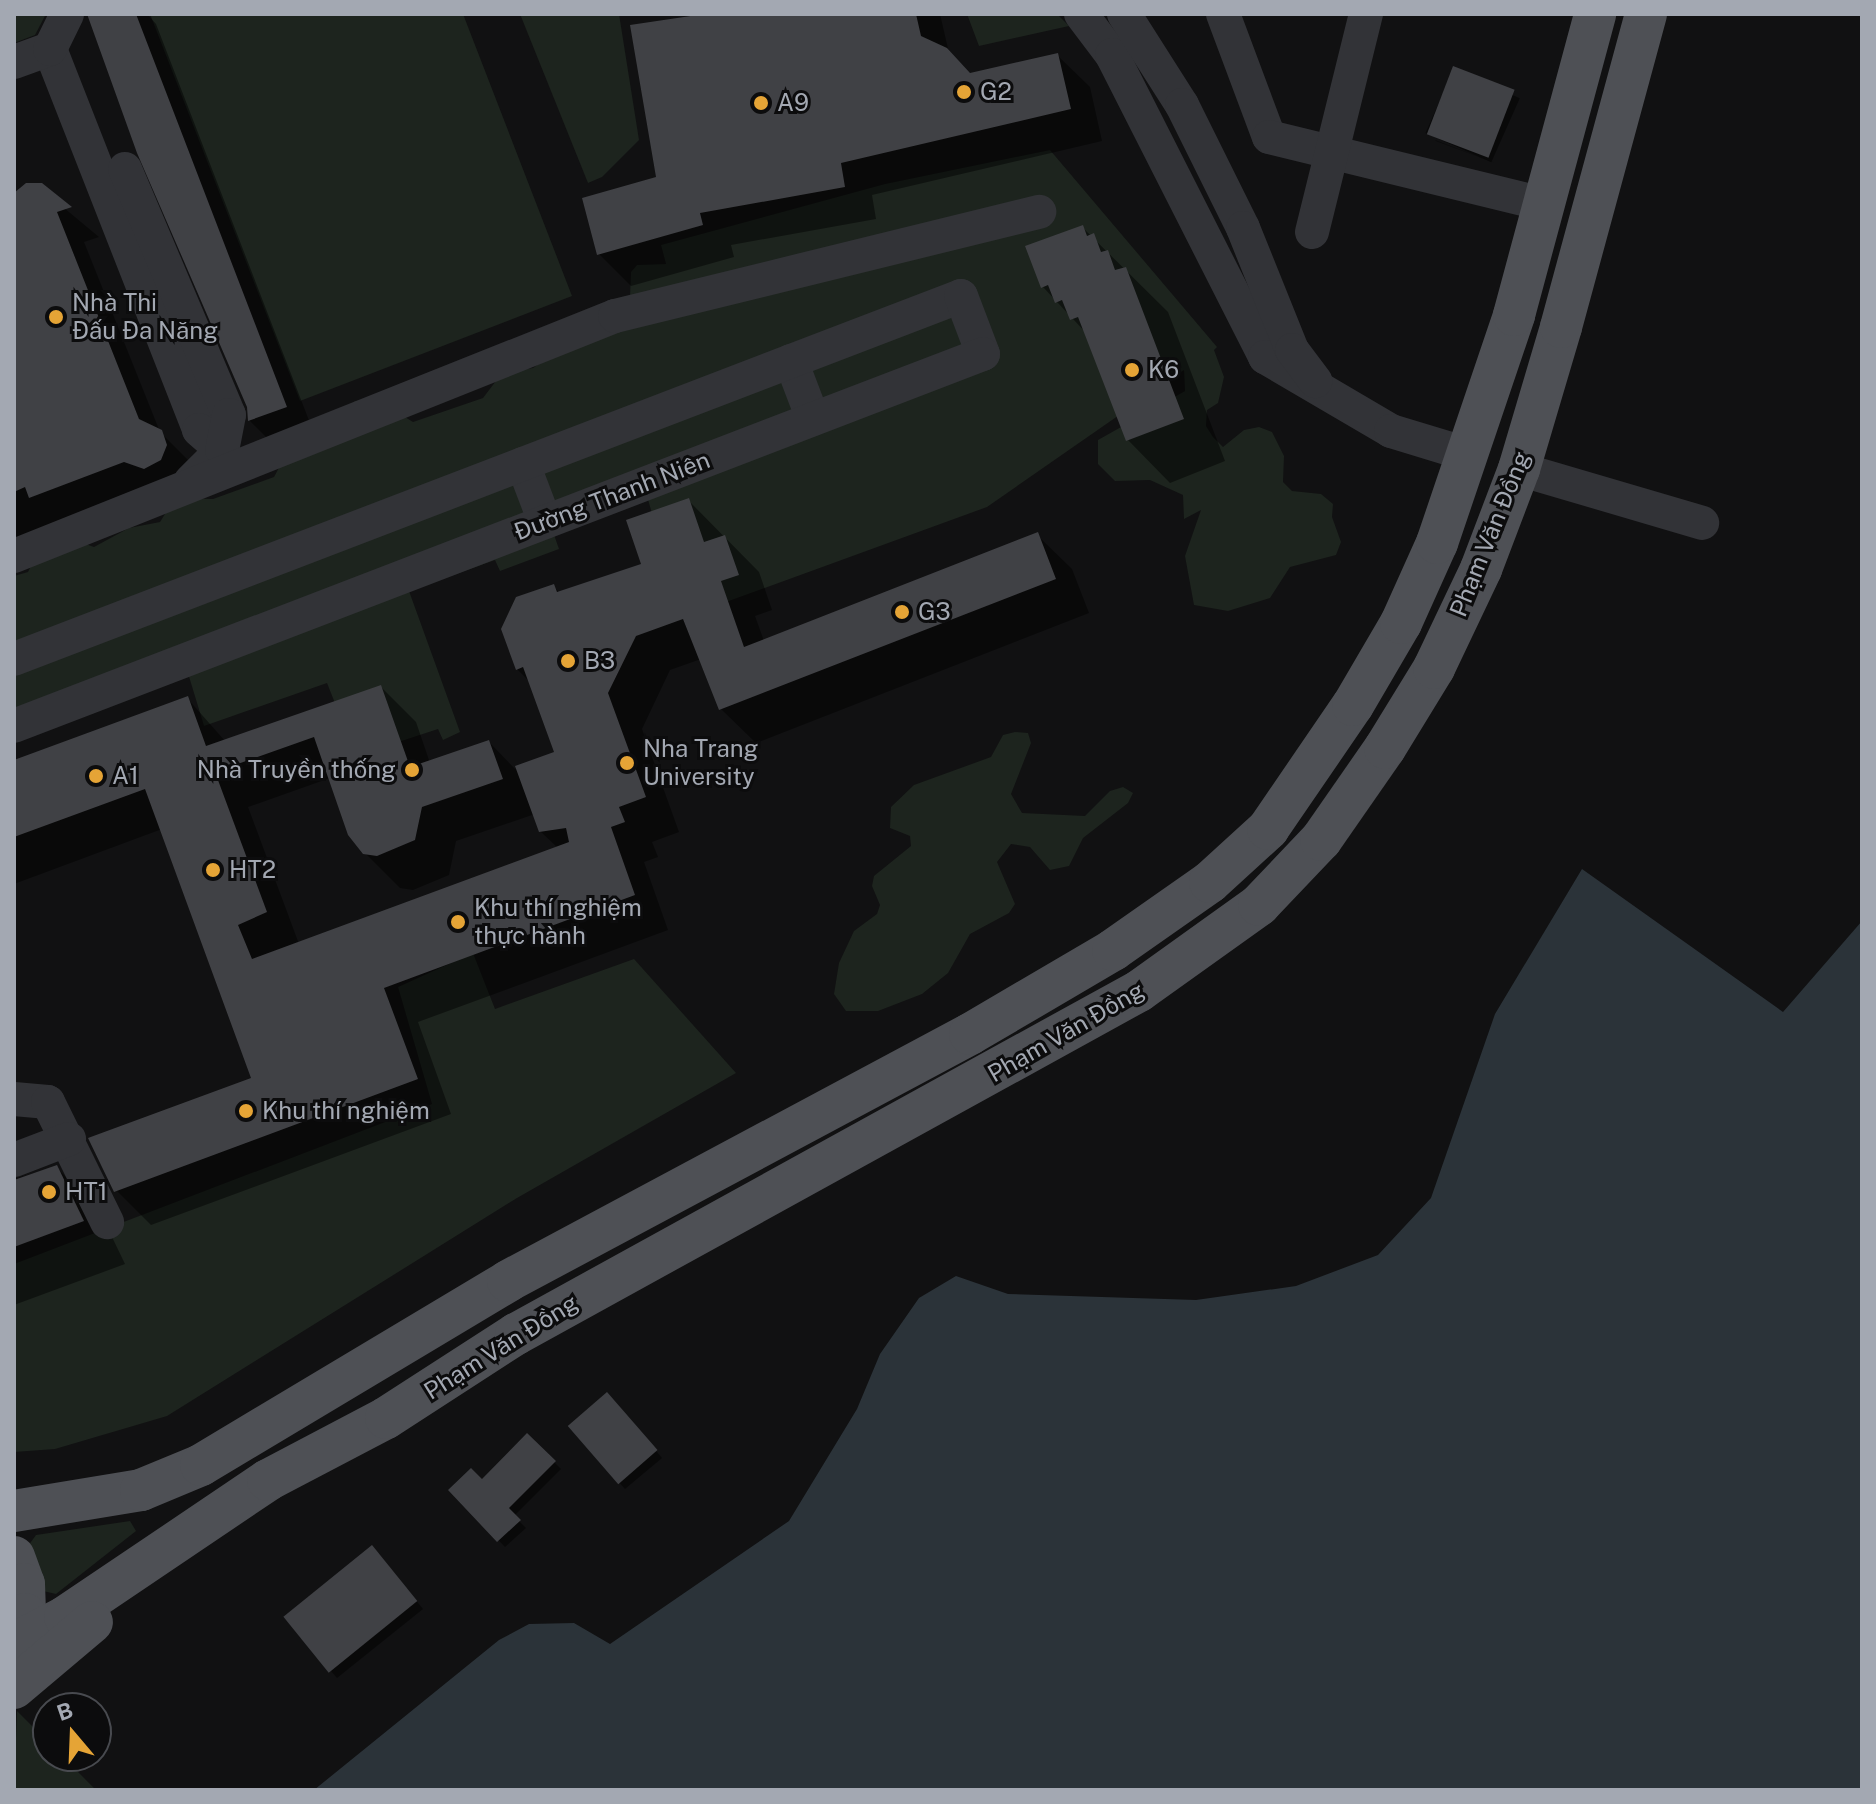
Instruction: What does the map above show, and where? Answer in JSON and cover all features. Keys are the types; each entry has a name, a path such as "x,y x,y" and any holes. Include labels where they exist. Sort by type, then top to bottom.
{"main road":[{"name":"Phạm Văn Đồng","path":"14,1511 141,1490 201,1465 508,1281 970,1034 1113,950 1210,882 1268,829 1353,705 1401,623 1470,455 1544,204 1595,14"},
{"name":"Phạm Văn Đồng","path":"15,1645 65,1617 268,1480 386,1418 605,1284 1139,991 1259,905 1321,840 1434,668 1481,569 1519,469 1646,14"},
{"path":"1470,455 1519,469"},
{"path":"14,1688 105,1611 202,1538 386,1418"},
{"name":"Phạm Văn Đồng","path":"14,1557 24,1584 25,1614 15,1645"}],"street":[{"path":"53,56 67,14"},
{"path":"1081,14 1112,55 1210,241 1265,357 1391,431 1470,455"},
{"path":"1124,14 1182,105 1243,228 1292,350 1325,395"},
{"path":"1223,14 1269,137 1544,204"},
{"path":"1312,232 1366,14"},
{"path":"14,62 53,56 86,78 141,238 229,415 222,450 183,489"},
{"path":"14,556 654,303 1039,212"},
{"path":"1210,241 1243,228"},
{"name":"Đường Thanh Niên","path":"14,726 983,354 961,296 791,361"},
{"path":"14,659 791,361 813,419"},
{"path":"523,464 545,522"},
{"path":"1519,469 1702,523"},
{"path":"14,1099 48,1102 69,1139 107,1222"},
{"path":"14,1160 69,1139"}],"shaded area":[{"path":"14,14 46,14 35,35 14,43"},
{"path":"150,14 463,14 572,296 300,401"},
{"path":"520,14 619,14 639,140 602,177 588,183"},
{"path":"967,14 1057,14 1069,26 979,46"},
{"path":"1050,150 1217,347 1214,350 1224,377 1218,403 1207,410 1206,426 1213,437 1223,447 1244,430 1259,427 1272,432 1284,456 1283,482 1292,491 1321,494 1333,504 1332,517 1341,542 1336,555 1290,567 1270,598 1228,611 1194,605 1185,556 1201,510 1184,519 1183,495 1150,480 1115,481 1098,464 1098,440 1185,391 1184,370 987,507 704,610 655,524 647,496 552,529 559,549 500,571 495,560 409,591 460,732 443,740 438,729 356,756 327,683 204,726 184,660 14,721 14,576 28,572 36,556 80,542 94,547 129,528 160,522 175,498 213,499 274,477 282,462 355,401 376,399 413,422 483,398 502,373 533,368 630,297 631,272 637,265 666,264 661,245 885,184"},
{"path":"1028,733 1031,743 1011,794 1022,813 1085,816 1110,791 1123,787 1133,793 1128,803 1083,838 1069,866 1050,870 1030,847 1011,844 997,862 1015,904 1009,913 970,934 948,973 922,994 878,1011 846,1011 834,994 839,963 854,931 877,914 880,905 872,886 874,876 911,846 910,836 890,828 891,807 914,785 991,757 1003,735"},
{"path":"1582,869 1783,1012 1862,921 1862,1790 314,1790 499,1640 529,1624 574,1623 610,1644 789,1521 857,1409 880,1354 919,1298 956,1276 1008,1294 1196,1300 1296,1286 1378,1255 1431,1198 1495,1014"},
{"path":"473,953 495,1009 634,959 736,1073 517,1198 167,1416 55,1449 14,1452 14,1264 432,1104 398,987"},
{"path":"130,1521 136,1531 56,1594 43,1591 28,1546 36,1535"},
{"path":"17,1711 32,1726 32,1772 78,1772 96,1790 14,1790"}],"building":[{"path":"87,14 136,14 287,407 248,421 247,407 137,153"},
{"path":"704,14 916,14 921,36 947,48 970,73 1058,53 1071,109 841,163 845,187 700,213 703,225 597,255 582,198 656,177 630,25"},
{"path":"1453,66 1515,90 1488,158 1427,134"},
{"name":"Nhà Thi Đấu Đa Năng","path":"26,183 42,183 72,207 57,212 139,419 162,430 167,445 161,460 144,469 124,462 29,498 25,487 14,492 14,193"},
{"name":"K6","path":"1083,225 1087,236 1094,233 1101,252 1108,250 1115,270 1126,267 1184,419 1126,441 1078,317 1070,320 1062,300 1055,303 1048,285 1041,288 1025,246"},
{"path":"689,498 704,542 725,535 739,575 721,581 744,647 1038,532 1056,579 719,710 683,619 636,636 608,693 646,797 619,807 625,822 611,827 635,895 384,988 418,1079 114,1192 88,1138 251,1078 145,789 14,837 14,760 188,696 206,746 381,685 410,767 489,740 503,779 422,807 415,840 377,856 363,854 348,835 314,737 215,772 267,912 238,925 252,959 569,842 566,828 539,832 515,766 554,752 523,667 516,670 501,629 516,597 554,584 557,592 641,564 626,520"},
{"name":"HT1","path":"57,1165 84,1221 14,1247 14,1180"},
{"path":"607,1392 658,1450 618,1484 568,1426"},
{"path":"527,1433 556,1461 509,1508 521,1520 497,1542 448,1490 471,1468 482,1479"},
{"path":"372,1545 417,1601 329,1673 283,1617"}],"place":[{"name":"G2","path":"964,92"},
{"name":"A9","path":"761,103"},
{"name":"Nhà Thi Đấu Đa Năng","path":"56,317"},
{"name":"K6","path":"1132,370"},
{"name":"G3","path":"902,612"},
{"name":"B3","path":"568,661"},
{"name":"Nha Trang University","path":"627,763"},
{"name":"Nhà Truyền thống","path":"412,770"},
{"name":"A1","path":"96,776"},
{"name":"HT2","path":"213,870"},
{"name":"Khu thí nghiệm thực hành","path":"458,922"},
{"name":"Khu thí nghiệm","path":"246,1111"},
{"name":"HT1","path":"49,1192"}]}
